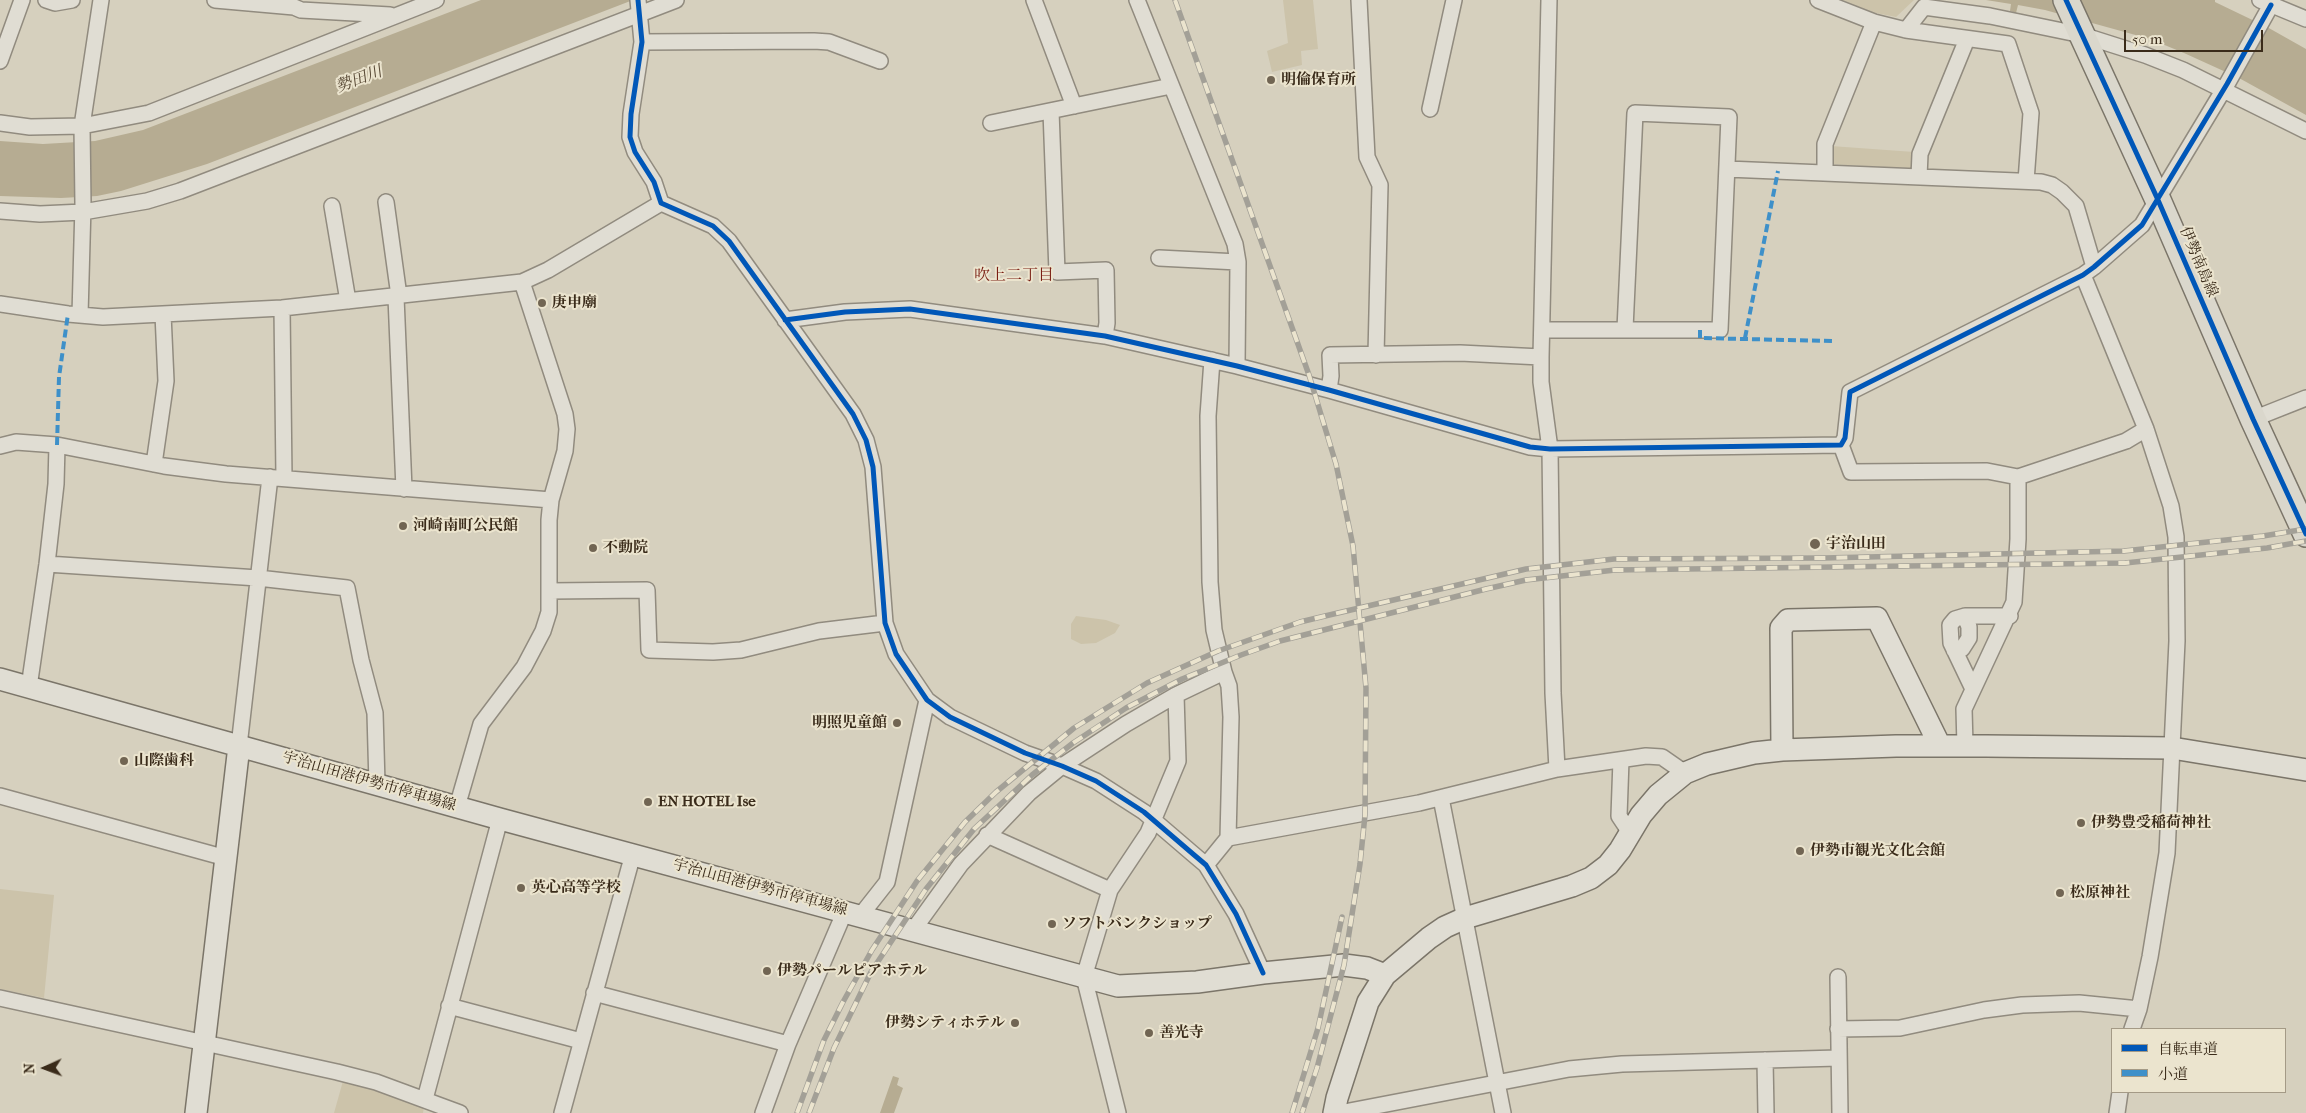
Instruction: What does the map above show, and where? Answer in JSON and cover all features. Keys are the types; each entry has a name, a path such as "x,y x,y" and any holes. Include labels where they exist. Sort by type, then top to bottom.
{"main road":[{"name":"伊勢南島線","path":"2066,0 2158,200 2253,419 2306,534"}],"street":[{"path":"0,61 22,0"},
{"path":"46,0 55,3 72,0"},
{"path":"80,315 83,209 82,130 101,0"},
{"path":"215,0 296,4 302,10 334,13 396,15"},
{"path":"0,123 82,130 149,113 436,0"},
{"path":"0,211 40,214 147,201 180,191 638,6 676,0"},
{"path":"1034,0 1074,106"},
{"path":"1137,0 1235,244 1238,262 1238,366"},
{"path":"1359,0 1367,157 1380,185 1376,355"},
{"path":"1430,109 1446,46 1454,0"},
{"path":"1549,0 1541,382 1550,449 1553,692 1556,769"},
{"path":"1818,0 1874,22 1906,30 2008,44 2031,113 2026,181"},
{"path":"638,6 642,42 631,114 630,137 635,152 654,182 661,203 713,226 729,241 852,414 866,440 873,467 885,623 896,654 927,700 958,721 1025,753 1096,781 1125,798 1154,820 1206,866 1236,914 1263,973"},
{"path":"1906,30 1924,6 2080,31 2225,87 2306,131"},
{"path":"1841,445 1845,438 1850,392 2089,271 2142,225 2225,87 2266,6 2306,19"},
{"path":"1826,172 1825,144 1874,22"},
{"path":"1919,177 1920,154 1967,39"},
{"path":"642,42 829,42 880,62"},
{"path":"991,123 1171,86"},
{"path":"1051,111 1057,272 1106,270 1107,323 1105,336"},
{"path":"1543,330 1720,330 1729,117 1635,113 1625,329"},
{"path":"1727,169 2041,182 2052,185 2076,206 2089,271 2146,429 2171,506 2176,537 2176,641 2167,853 2150,957 2139,1009 2132,1028"},
{"path":"386,202 398,297 404,489"},
{"path":"0,304 102,317 282,308 398,297 522,282 548,270 661,203"},
{"path":"332,206 348,301"},
{"path":"1159,258 1238,262"},
{"path":"457,807 481,724 524,667 543,631 549,612 549,520 551,500 565,451 567,435 565,414 522,282"},
{"path":"196,1113 258,578 277,477 282,308"},
{"path":"785,320 845,312 931,310 1046,329 1105,336 1238,366 1530,447 1550,449 1841,445"},
{"path":"154,464 166,381 163,314"},
{"path":"1329,390 1331,376 1330,355 1460,353 1541,357"},
{"path":"1206,866 1228,838 1231,733 1228,686 1214,630 1210,582 1208,416 1212,360"},
{"path":"2253,419 2306,398"},
{"path":"1841,445 1851,472 1988,472 2018,476 2117,445 2146,429"},
{"path":"0,446 16,442 57,445 154,464 208,472 551,500"},
{"path":"28,687 47,564 56,484 57,445"},
{"path":"1965,746 1964,709 2010,616 2014,602 2018,548 2018,476"},
{"path":"47,564 258,578 347,588 361,660 375,714 377,784"},
{"path":"550,591 647,590 649,650 713,652 741,650 819,631 885,623"},
{"path":"1973,689 1954,650 1950,625 1955,619 1965,616 2010,616"},
{"path":"1782,750 1781,628 1788,620 1877,618 1940,746"},
{"path":"914,929 943,887 987,835 999,826 1029,793 1062,766 1126,724 1176,695 1224,672"},
{"name":"宇治山田港伊勢市停車場線","path":"0,679 500,819 914,929 1118,986 1198,982 1344,965 1367,968 1385,975"},
{"path":"1118,1113 1084,977 1110,890 1148,833 1178,762 1176,695"},
{"path":"764,1113 788,1044 853,913 888,882 927,700"},
{"path":"1334,1113 1337,1098 1368,1002 1385,975 1445,927 1465,918 1572,886 1591,878 1608,865 1631,834 1641,815 1658,795 1685,774 1707,764 1734,756 1782,750 1940,746 2172,748 2306,770"},
{"path":"1228,838 1365,815 1556,769 1646,756 1662,757 1685,774"},
{"path":"1621,760 1619,816 1631,834"},
{"path":"0,796 226,858"},
{"path":"1441,798 1503,1113"},
{"path":"424,1099 500,819"},
{"path":"987,835 1110,890"},
{"path":"562,1113 633,854"},
{"path":"1838,977 1840,1113"},
{"path":"594,993 788,1044"},
{"path":"0,998 337,1072 376,1082 460,1113"},
{"path":"1838,1029 1900,1028 1984,1010 2022,1005 2079,1004 2139,1009"},
{"path":"449,1006 581,1041"},
{"path":"1339,1113 1498,1082 1568,1070 1622,1064 1838,1058"},
{"path":"1765,1060 1766,1113"},
{"path":"2117,1113 2120,1093"}],"shaded area":[{"path":"1283,0 1313,0 1318,49 1301,51 1302,65 1272,72 1267,51 1288,43"},
{"path":"1839,0 1914,0 1896,17 1866,11"},
{"path":"1831,146 1914,152 1913,169 1831,164"},
{"path":"1076,616 1106,620 1120,625 1115,633 1096,643 1081,644 1071,639 1071,624"},
{"path":"0,889 54,895 44,998 0,989"},
{"path":"343,1081 386,1093 424,1107 423,1113 334,1113"}],"water":[{"name":"勢田川","path":"481,0 633,0 207,164 121,191 97,196 61,198 0,196 0,141 43,144 95,141 143,130"},
{"path":"1986,0 2215,0 2215,2 2267,27 2306,49 2306,115 2239,78 2150,39 2045,10 2018,5 2016,13 2010,11 2011,4"},
{"path":"893,1076 899,1078 897,1085 903,1088 894,1113 880,1113"}],"railway":[{"path":"1175,0 1309,375 1336,464 1353,546 1366,688 1365,815 1360,864 1344,965 1317,1068 1302,1113"},
{"path":"797,1113 824,1040 872,950 917,881 965,822 996,792 1074,728 1147,683 1218,651 1300,622 1526,569 1614,559 1824,558 2124,551 2263,536 2306,529"},
{"path":"809,1113 834,1048 871,972 926,889 974,829 1032,775 1073,743 1126,708 1182,679 1241,655 1280,641 1486,589 1526,580 1615,570 2125,563 2267,548 2306,541"},
{"path":"1292,1113 1318,1028 1342,917"}],"marked path":[{"path":"1745,338 1778,171"},
{"path":"57,445 59,377 68,314"},
{"path":"1700,330 1700,338 1832,341"}],"cycle path":[{"path":"638,0 642,42 631,114 630,137 635,152 654,182 661,203 713,226 729,241 853,414 866,440 873,467 885,623 896,654 927,700 950,717 1025,753 1096,781 1144,812 1206,865 1236,914 1263,973"},
{"path":"2066,0 2158,200 2253,419 2306,534"},
{"path":"785,320 845,312 910,309 1105,336 1237,366 1329,390 1530,447 1550,449 1841,445 1845,438 1850,392 2083,275 2142,225 2227,84 2271,5"}],"place":[{"name":"明倫保育所","path":"1271,80"},
{"name":"庚申廟","path":"542,303"},
{"name":"河崎南町公民館","path":"403,526"},
{"name":"宇治山田","path":"1815,544"},
{"name":"不動院","path":"593,548"},
{"name":"明照児童館","path":"897,723"},
{"name":"山際歯科","path":"124,761"},
{"name":"EN HOTEL Ise","path":"648,802"},
{"name":"伊勢豊受稲荷神社","path":"2081,823"},
{"name":"伊勢市観光文化会館","path":"1800,851"},
{"name":"英心高等学校","path":"521,888"},
{"name":"松原神社","path":"2060,893"},
{"name":"ソフトバンクショップ","path":"1052,924"},
{"name":"伊勢パールピアホテル","path":"767,971"},
{"name":"伊勢シティホテル","path":"1015,1023"},
{"name":"善光寺","path":"1149,1033"}],"district":[{"name":"吹上二丁目","path":"1014,276"}]}
